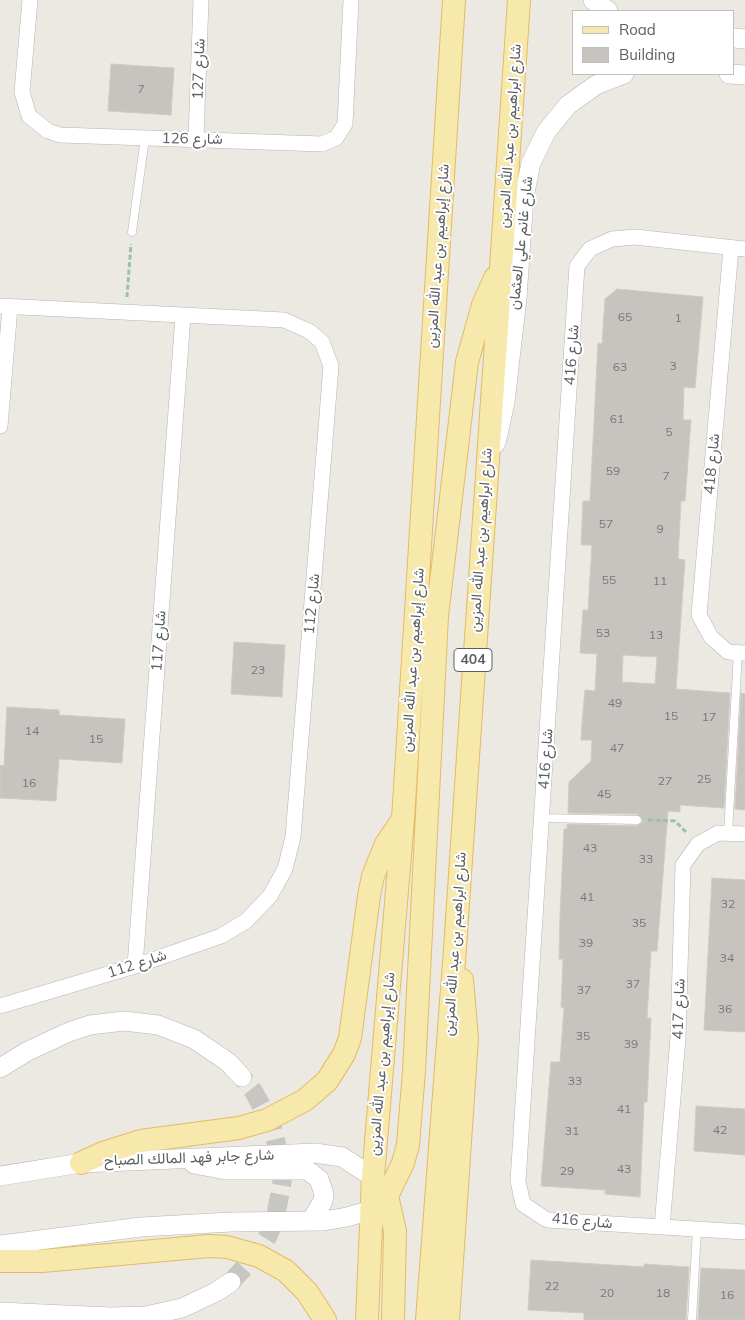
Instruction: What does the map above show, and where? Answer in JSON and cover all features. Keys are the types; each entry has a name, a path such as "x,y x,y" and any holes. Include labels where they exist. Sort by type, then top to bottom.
{"main road":[{"name":"شارع إبراهيم بن عبد الله المزين","path":"367,1320 379,1203 373,1177 403,820 454,0"},
{"name":"شارع ابراهيم بن عبد الله المزين","path":"427,1320 455,949 484,485 502,264 518,0"},
{"path":"393,1320 395,1231 379,1203 403,1164 410,1127 437,616 467,362 483,305 502,264"},
{"path":"81,1163 103,1153 141,1141 240,1128 268,1120 305,1100 327,1081 344,1054 350,1038 373,876 386,844 403,820"},
{"path":"448,1320 467,1038 466,1002 455,949"},
{"path":"0,1261 42,1261 209,1246 227,1247 259,1256 286,1272 307,1292 325,1320"}],"street":[{"name":"شارع 126","path":"30,0 22,92 29,116 48,131 60,135 196,138 322,144 336,138 345,124 351,0"},
{"name":"شارع 127","path":"196,138 201,0"},
{"path":"593,0 607,10"},
{"name":"شارع غانم علي العثمان","path":"484,485 505,402 517,298 524,197 531,163 546,132 568,105 596,85 621,75"},
{"name":"شارع 416","path":"738,249 635,237 612,239 590,249 577,266 518,1181 523,1204 548,1220 745,1232"},
{"name":"شارع 418","path":"738,249 699,615 711,637 728,652 742,653"},
{"path":"0,426 5,306"},
{"name":"شارع 112","path":"0,1006 135,966 221,936 246,921 270,896 285,869 292,837 331,366 322,342 309,331 284,320 5,306"},
{"name":"شارع 117","path":"135,966 183,316"},
{"name":"شارع 417","path":"662,1227 678,1038 683,865 698,844 718,833 745,834"},
{"path":"0,1068 28,1051 69,1032 90,1025 124,1021 158,1025 194,1038 228,1062 242,1077"},
{"name":"شارع جابر فهد المالك الصباح","path":"0,1176 81,1163 177,1157 324,1153 342,1157 373,1177"},
{"path":"177,1157 199,1166 226,1170 307,1170 319,1179 324,1194 320,1208 311,1221"},
{"path":"0,1245 141,1227 231,1222 311,1221 347,1217 379,1203"},
{"path":"0,1312 110,1317 146,1316 182,1308 199,1301 231,1282"}],"lane":[{"path":"132,232 145,138"},
{"path":"728,833 742,653"},
{"path":"542,818 637,820"},
{"path":"692,1320 696,1229"}],"path":[{"path":"126,313 132,232"},
{"path":"637,820 675,821 698,844"}],"building":[{"path":"111,64 174,68 171,115 108,111"},
{"path":"617,289 703,297 695,388 684,387 683,420 691,420 685,501 681,501 678,559 685,560 676,689 730,693 724,808 680,805 680,812 668,811 657,951 651,951 647,1018 651,1018 647,1102 644,1102 640,1197 605,1194 605,1190 541,1186 551,1062 560,1062 564,1008 561,1007 563,959 559,959 564,829 567,829 567,824 637,826 643,821 637,814 568,813 569,782 591,761 592,740 581,740 585,690 595,691 597,654 580,653 583,610 588,610 592,545 581,545 583,501 590,501 598,343 602,344 605,299","holes":["623,655 657,657 655,684 622,682"]},
{"path":"234,642 285,645 282,697 231,694"},
{"path":"741,693 745,694 745,810 735,809"},
{"path":"7,707 59,710 59,715 125,719 122,763 59,759 56,801 0,798 0,765 4,766"},
{"path":"712,878 745,880 745,1032 704,1030"},
{"path":"696,1106 745,1109 745,1155 694,1151"},
{"path":"531,1260 644,1267 644,1264 689,1267 686,1320 584,1320 584,1313 528,1310"},
{"path":"701,1268 745,1270 745,1320 698,1320"}],"tunnel":[{"path":"231,1282 257,1254 267,1238 275,1220 282,1182 281,1163 272,1126 254,1092 242,1077"}]}
